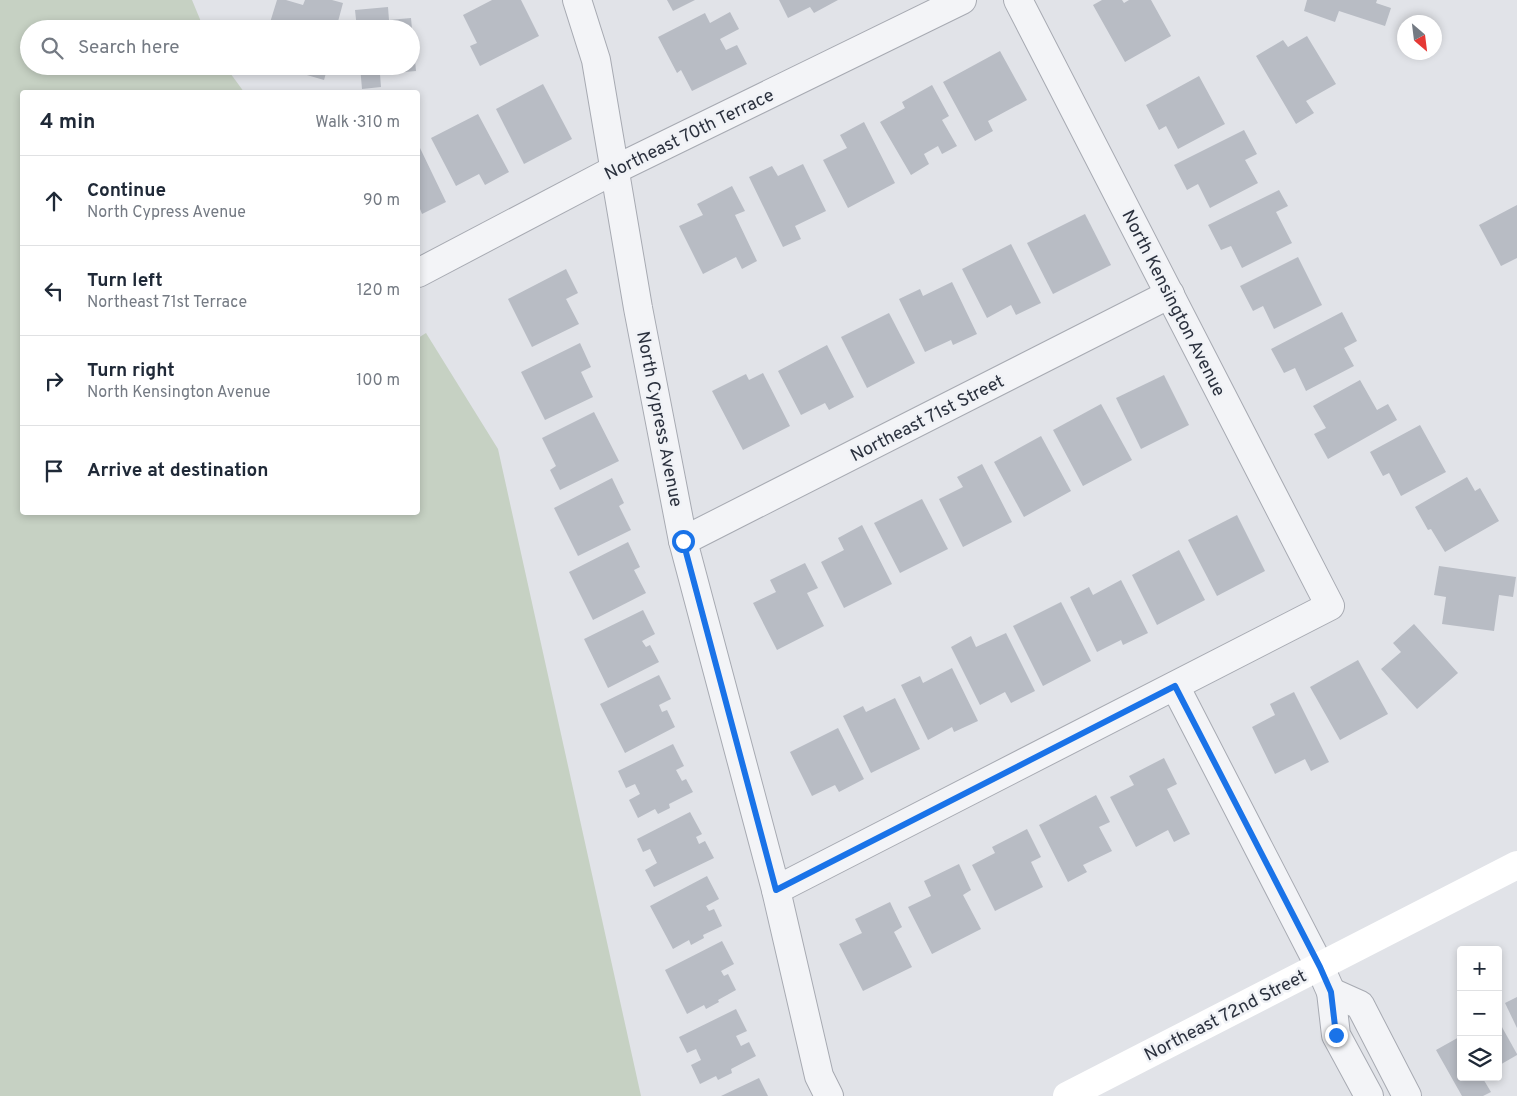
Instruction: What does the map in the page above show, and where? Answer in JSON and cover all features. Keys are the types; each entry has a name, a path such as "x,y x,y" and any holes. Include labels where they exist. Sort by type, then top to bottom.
{"main road":[{"name":"Northeast 72nd Street","path":"1067,1096 1517,865"}],"street":[{"name":"North Cypress Avenue","path":"577,0 596,60 638,308 683,541 776,890 819,1076 829,1096"},
{"name":"Northeast 70th Terrace","path":"420,272 614,170 962,0"},
{"name":"North Kensington Avenue","path":"1018,0 1330,606 1175,686"},
{"name":"Northeast 71st Street","path":"683,541 1170,294"},
{"path":"776,890 1175,686 1320,967 1331,992 1336,1035 1369,1096"},
{"path":"1331,992 1360,1006 1407,1096"}],"green space":[{"path":"0,0 192,0 200,20 20,20 20,75 232,75 243,90 20,90 20,515 420,515 420,337 426,333 498,449 641,1096 0,1096"}],"building":[{"path":"277,0 286,0 303,5 305,0 332,0 343,3 338,20 271,20"},
{"path":"492,0 521,0 539,36 480,66 470,46 477,43 463,15"},
{"path":"667,0 695,0 673,11"},
{"path":"779,0 838,0 814,13 810,7 788,18"},
{"path":"1102,0 1122,0 1124,3 1129,0 1151,0 1171,36 1125,62 1093,5"},
{"path":"1307,0 1377,0 1376,3 1391,8 1385,26 1339,11 1335,22 1304,11"},
{"path":"388,7 389,20 356,20 355,10"},
{"path":"730,12 739,29 720,39 726,50 737,45 747,64 692,91 681,70 677,73 658,37 705,13 710,23"},
{"path":"411,18 411,20 389,20"},
{"path":"1307,36 1336,84 1306,101 1314,113 1296,124 1256,56 1283,40 1288,47"},
{"path":"1000,51 1027,100 988,121 993,131 975,141 943,82"},
{"path":"307,75 325,75 324,80"},
{"path":"361,75 380,75 381,87 362,89"},
{"path":"1199,76 1225,124 1178,149 1166,126 1159,130 1146,105"},
{"path":"543,84 572,139 524,164 496,109"},
{"path":"932,85 949,116 942,120 957,146 942,154 938,146 924,154 929,164 911,175 880,122 905,108 902,102"},
{"path":"478,114 509,172 485,185 479,174 456,186 431,138"},
{"path":"864,122 895,183 848,208 823,160 847,148 840,135"},
{"path":"1244,130 1257,154 1245,160 1258,183 1210,208 1198,184 1187,190 1174,165"},
{"path":"420,148 446,202 422,214 420,209"},
{"path":"803,164 826,211 795,226 801,239 783,247 749,177 772,166 778,176"},
{"path":"732,186 745,211 735,215 757,261 742,269 736,257 703,274 679,226 703,215 697,204"},
{"path":"1279,190 1288,206 1276,212 1292,243 1242,268 1231,246 1221,250 1208,225"},
{"path":"1517,205 1517,258 1501,266 1479,225"},
{"path":"1085,214 1111,265 1053,294 1027,243"},
{"path":"1011,244 1041,303 1016,315 1011,305 987,318 962,269"},
{"path":"1298,257 1322,305 1274,329 1263,306 1253,311 1240,286"},
{"path":"566,269 578,293 566,299 579,324 532,347 508,299"},
{"path":"952,282 977,334 953,345 951,340 925,352 899,299 920,289 923,296"},
{"path":"1342,312 1357,341 1344,348 1354,366 1306,391 1295,368 1284,373 1271,349"},
{"path":"889,313 915,363 867,388 841,337"},
{"path":"580,343 591,367 581,372 593,397 545,420 521,372"},
{"path":"827,345 854,397 829,410 825,403 801,415 778,371"},
{"path":"763,373 790,426 743,450 712,391 746,374 749,380"},
{"path":"1164,375 1189,425 1141,449 1116,398"},
{"path":"1360,380 1377,410 1388,404 1397,420 1328,459 1314,434 1326,428 1313,406"},
{"path":"1101,404 1132,460 1083,486 1053,430"},
{"path":"594,412 619,461 560,490 550,470 556,466 542,438"},
{"path":"1420,425 1446,472 1401,496 1389,473 1383,476 1370,452"},
{"path":"1041,436 1071,491 1024,517 994,462"},
{"path":"982,464 1012,522 963,547 939,499 963,487 957,477"},
{"path":"1467,477 1475,491 1480,488 1499,521 1445,552 1431,529 1428,530 1415,507"},
{"path":"612,478 624,503 619,506 631,530 578,556 554,508"},
{"path":"922,499 948,549 900,573 874,523"},
{"path":"1237,515 1265,571 1217,596 1188,540"},
{"path":"862,525 892,584 844,608 821,562 844,550 838,538"},
{"path":"628,542 640,567 634,570 646,593 593,620 569,572"},
{"path":"1179,550 1205,600 1157,625 1132,575"},
{"path":"805,563 818,588 807,593 824,626 777,650 753,603 776,592 770,580"},
{"path":"1439,566 1516,577 1513,597 1499,595 1494,631 1442,624 1446,597 1434,595"},
{"path":"1121,580 1148,633 1123,645 1121,640 1097,652 1070,597 1089,587 1093,595"},
{"path":"1061,602 1091,661 1043,686 1013,626"},
{"path":"643,610 655,634 642,641 646,647 650,645 659,662 608,688 584,639"},
{"path":"1414,624 1458,673 1417,709 1381,669 1401,652 1393,643"},
{"path":"1006,633 1035,691 1011,703 1005,692 980,705 951,647 971,636 976,647"},
{"path":"1358,660 1388,714 1340,740 1310,687"},
{"path":"952,668 978,721 954,732 952,727 928,740 901,685 920,676 923,683"},
{"path":"659,675 671,699 659,705 662,712 667,710 675,727 625,753 600,704"},
{"path":"1294,692 1329,762 1311,771 1305,759 1275,774 1252,727 1275,715 1270,704"},
{"path":"895,698 920,749 871,773 843,716 863,706 866,712"},
{"path":"838,728 864,779 839,792 835,785 812,796 790,752"},
{"path":"673,744 684,766 676,770 682,781 686,779 693,792 669,804 670,808 658,814 655,809 638,818 629,800 640,794 635,784 626,788 618,771"},
{"path":"1164,758 1177,784 1167,789 1190,834 1174,842 1168,830 1136,847 1110,797 1134,785 1129,776"},
{"path":"1096,795 1110,822 1099,827 1112,851 1083,865 1087,872 1068,882 1039,825"},
{"path":"690,812 702,834 696,837 699,844 705,841 714,858 654,887 645,870 657,863 650,849 643,852 637,839"},
{"path":"1027,829 1041,857 1031,862 1043,887 995,911 972,865 995,853 992,847"},
{"path":"959,864 971,890 963,895 981,929 932,954 908,907 931,896 924,881"},
{"path":"707,876 719,899 706,906 709,911 714,909 722,926 703,935 704,938 691,945 689,940 673,949 650,906"},
{"path":"890,902 902,927 894,932 912,967 863,991 839,944 862,933 855,919"},
{"path":"722,941 734,964 721,971 724,976 728,974 736,990 706,1009 704,1005 687,1014 665,970"},
{"path":"1517,997 1517,1028 1505,1003"},
{"path":"736,1009 747,1031 736,1036 741,1046 749,1042 756,1056 731,1069 732,1073 718,1080 716,1076 700,1084 691,1065 701,1060 696,1049 687,1053 679,1037"},
{"path":"1502,1027 1517,1054 1502,1064"},
{"path":"1457,1038 1457,1081 1484,1081 1491,1092 1483,1096 1462,1096 1436,1050"},
{"path":"759,1078 768,1096 721,1096"}],"route":[{"path":"683,541 776,890 1175,686 1320,967 1331,992 1336,1035"}]}
